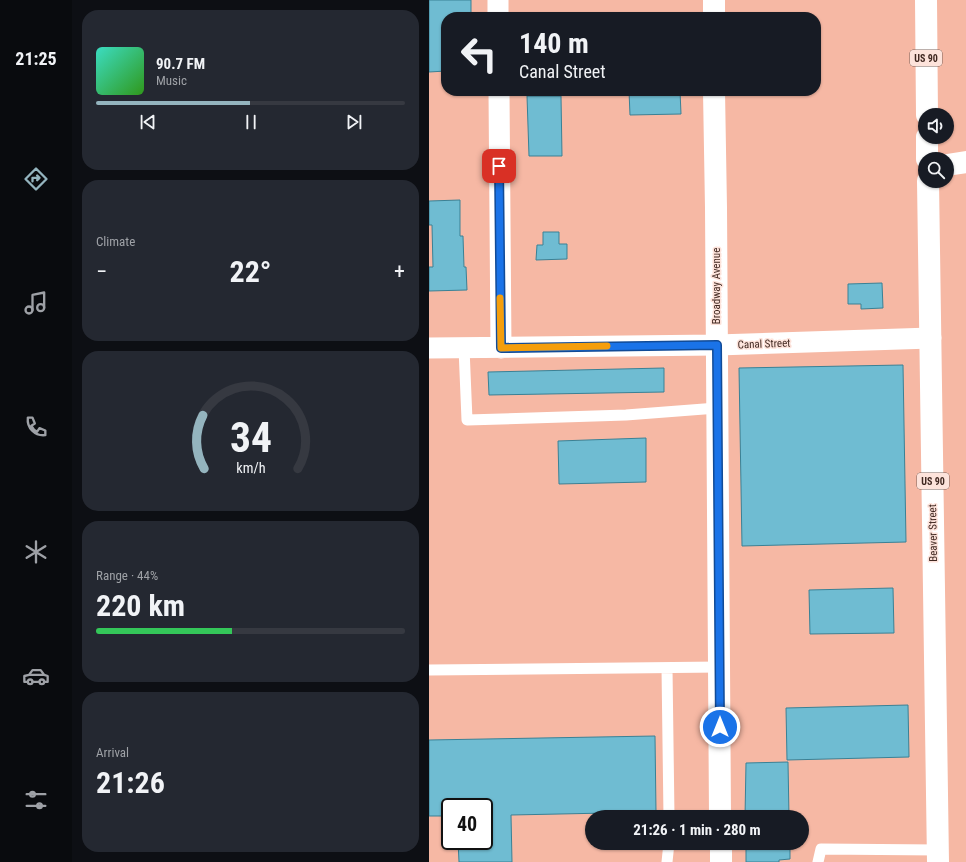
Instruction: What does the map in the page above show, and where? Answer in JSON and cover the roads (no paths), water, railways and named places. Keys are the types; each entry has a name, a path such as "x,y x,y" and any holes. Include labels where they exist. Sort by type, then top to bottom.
{"main road":[{"path":"714,0 714,12"},
{"name":"US 90","path":"926,0 927,108"},
{"name":"Broadway Avenue","path":"714,96 721,810"},
{"path":"954,164 966,162"},
{"name":"Beaver Street","path":"928,188 938,856"},
{"path":"721,850 721,862"}],"street":[{"path":"498,0 498,12"},
{"path":"499,96 501,348"},
{"name":"Canal Street","path":"429,348 717,345 931,338"}],"lane":[{"path":"464,348 467,420 626,415 717,408"},
{"path":"429,670 720,667"},
{"path":"667,668 669,810"},
{"path":"818,862 821,849 938,856"},
{"path":"667,862 668,850"}]}
